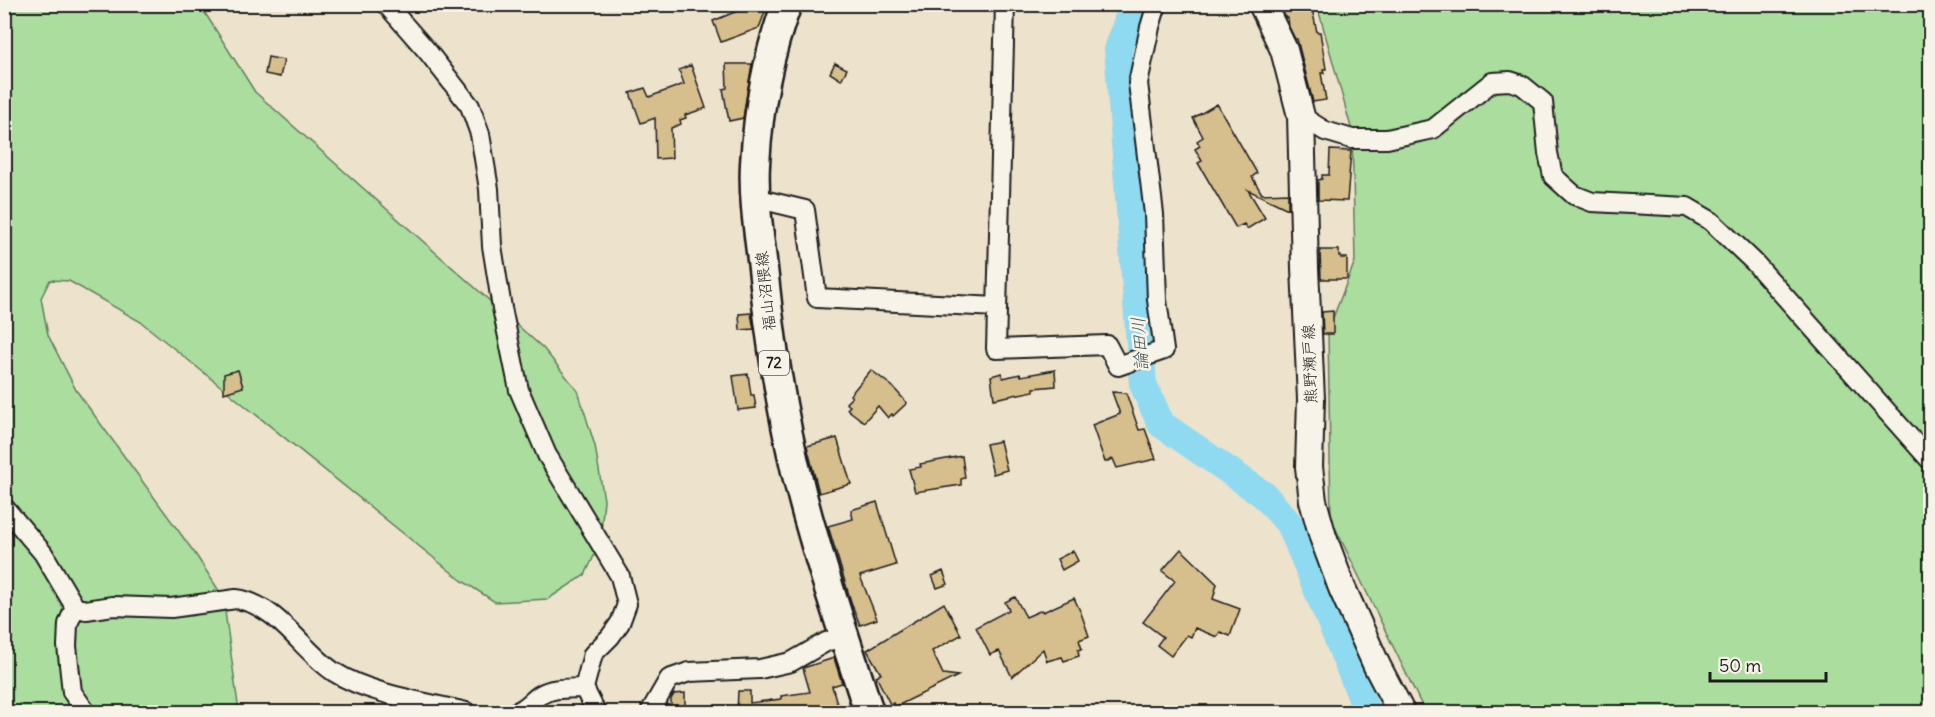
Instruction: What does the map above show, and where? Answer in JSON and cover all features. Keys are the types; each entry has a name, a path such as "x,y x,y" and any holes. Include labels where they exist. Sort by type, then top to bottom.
{"main road":[{"name":"福山沼隈線","path":"788,4 775,37 762,107 755,164 755,198 772,355 785,424 812,534 869,712"},
{"name":"熊野瀬戸線","path":"1262,4 1284,50 1301,116 1311,399 1310,467 1313,501 1323,537 1342,588 1377,666 1401,712"}],"street":[{"path":"386,4 428,52 470,106 480,134 489,189 492,246 519,390 547,455 620,576 627,604 620,623 610,637 592,654 584,688 596,712"},
{"path":"1005,4 996,349 1107,345 1118,366 1164,351 1157,300 1154,213 1138,83 1157,4"},
{"path":"1301,116 1325,131 1352,139 1387,138 1433,129 1492,82 1510,81 1522,86 1543,102 1548,153 1553,176 1574,195 1592,202 1687,207 1711,222 1754,262 1930,460"},
{"path":"755,198 805,210 817,298 997,307"},
{"path":"4,507 43,553 75,607 86,610 113,606 171,608 236,600 245,601 269,614 334,672 366,688 466,712"},
{"path":"75,607 68,624 67,646 72,692 86,712"},
{"path":"650,712 669,679 689,672 760,669 791,662 826,642 845,636"},
{"path":"516,712 522,710 540,695 553,690 584,688"}],"green space":[{"path":"4,5 200,5 255,92 543,348 578,391 595,446 604,500 600,543 585,575 548,599 495,602 461,580 141,322 69,281 50,280 41,298 48,335 76,390 196,555 223,597 239,712 5,712"},
{"path":"1317,5 1930,5 1930,617 1927,622 1930,629 1930,691 1920,712 1425,712 1331,519 1328,331 1355,261 1352,131"}],"building":[{"path":"754,4 768,4 759,28 721,42 713,21"},
{"path":"1279,4 1311,4 1317,32 1320,32 1326,69 1323,69 1324,73 1321,73 1326,100 1313,102 1297,39"},
{"path":"268,57 284,60 280,77 265,74"},
{"path":"835,63 847,69 841,80 830,73"},
{"path":"726,64 752,64 743,118 729,121 723,89 727,88"},
{"path":"691,65 706,108 685,115 686,118 680,120 681,124 671,128 672,158 656,159 655,118 641,123 630,93 645,88 649,97 684,84 679,70"},
{"path":"1217,104 1257,173 1252,177 1262,194 1288,193 1288,209 1248,190 1265,218 1247,229 1244,224 1236,228 1198,163 1202,161 1195,149 1200,146 1197,141 1203,137 1193,118"},
{"path":"1330,150 1351,151 1347,201 1318,200 1318,180 1322,179 1322,175 1329,175"},
{"path":"1320,250 1339,250 1341,258 1347,258 1347,279 1321,279"},
{"path":"1333,311 1333,334 1323,334 1322,312"},
{"path":"751,313 754,329 740,330 739,314"},
{"path":"238,370 243,387 224,393 224,374"},
{"path":"871,370 892,386 907,403 888,418 878,406 864,422 847,409 850,406 846,403"},
{"path":"1055,370 1056,386 1034,388 1034,391 994,399 991,376 1002,373 1003,378"},
{"path":"748,374 751,395 754,395 756,408 738,410 733,376"},
{"path":"1112,392 1126,393 1139,430 1145,429 1156,459 1117,468 1113,459 1105,462 1092,425 1120,414"},
{"path":"837,438 851,484 819,493 807,446"},
{"path":"1000,441 1007,470 993,474 986,444"},
{"path":"962,456 965,478 961,479 961,485 915,492 909,469 921,467 920,464"},
{"path":"877,502 896,565 860,576 877,619 860,625 828,526 853,519 851,510"},
{"path":"1181,549 1217,584 1213,599 1240,609 1230,636 1220,632 1217,637 1195,628 1191,637 1187,635 1171,656 1157,645 1163,637 1143,622 1175,581 1162,571"},
{"path":"1073,551 1078,561 1062,570 1057,559"},
{"path":"943,571 948,584 937,588 932,576"},
{"path":"1015,597 1026,617 1074,598 1089,636 1079,640 1082,649 1078,650 1079,656 1064,661 1062,657 1047,661 1043,649 1012,677 999,651 990,655 976,627 1009,610 1005,602"},
{"path":"944,603 961,635 932,651 943,674 958,676 895,707 893,703 890,704 876,676 881,674 867,650"},
{"path":"834,658 842,683 832,686 838,707 821,712 737,712 738,691 750,691 750,703 810,692 803,668"},
{"path":"685,693 685,712 671,712 671,699 674,694"}],"waterway":[{"name":"論田川","path":"1133,4 1118,50 1143,384 1161,424 1264,495 1291,526 1366,712"}]}
